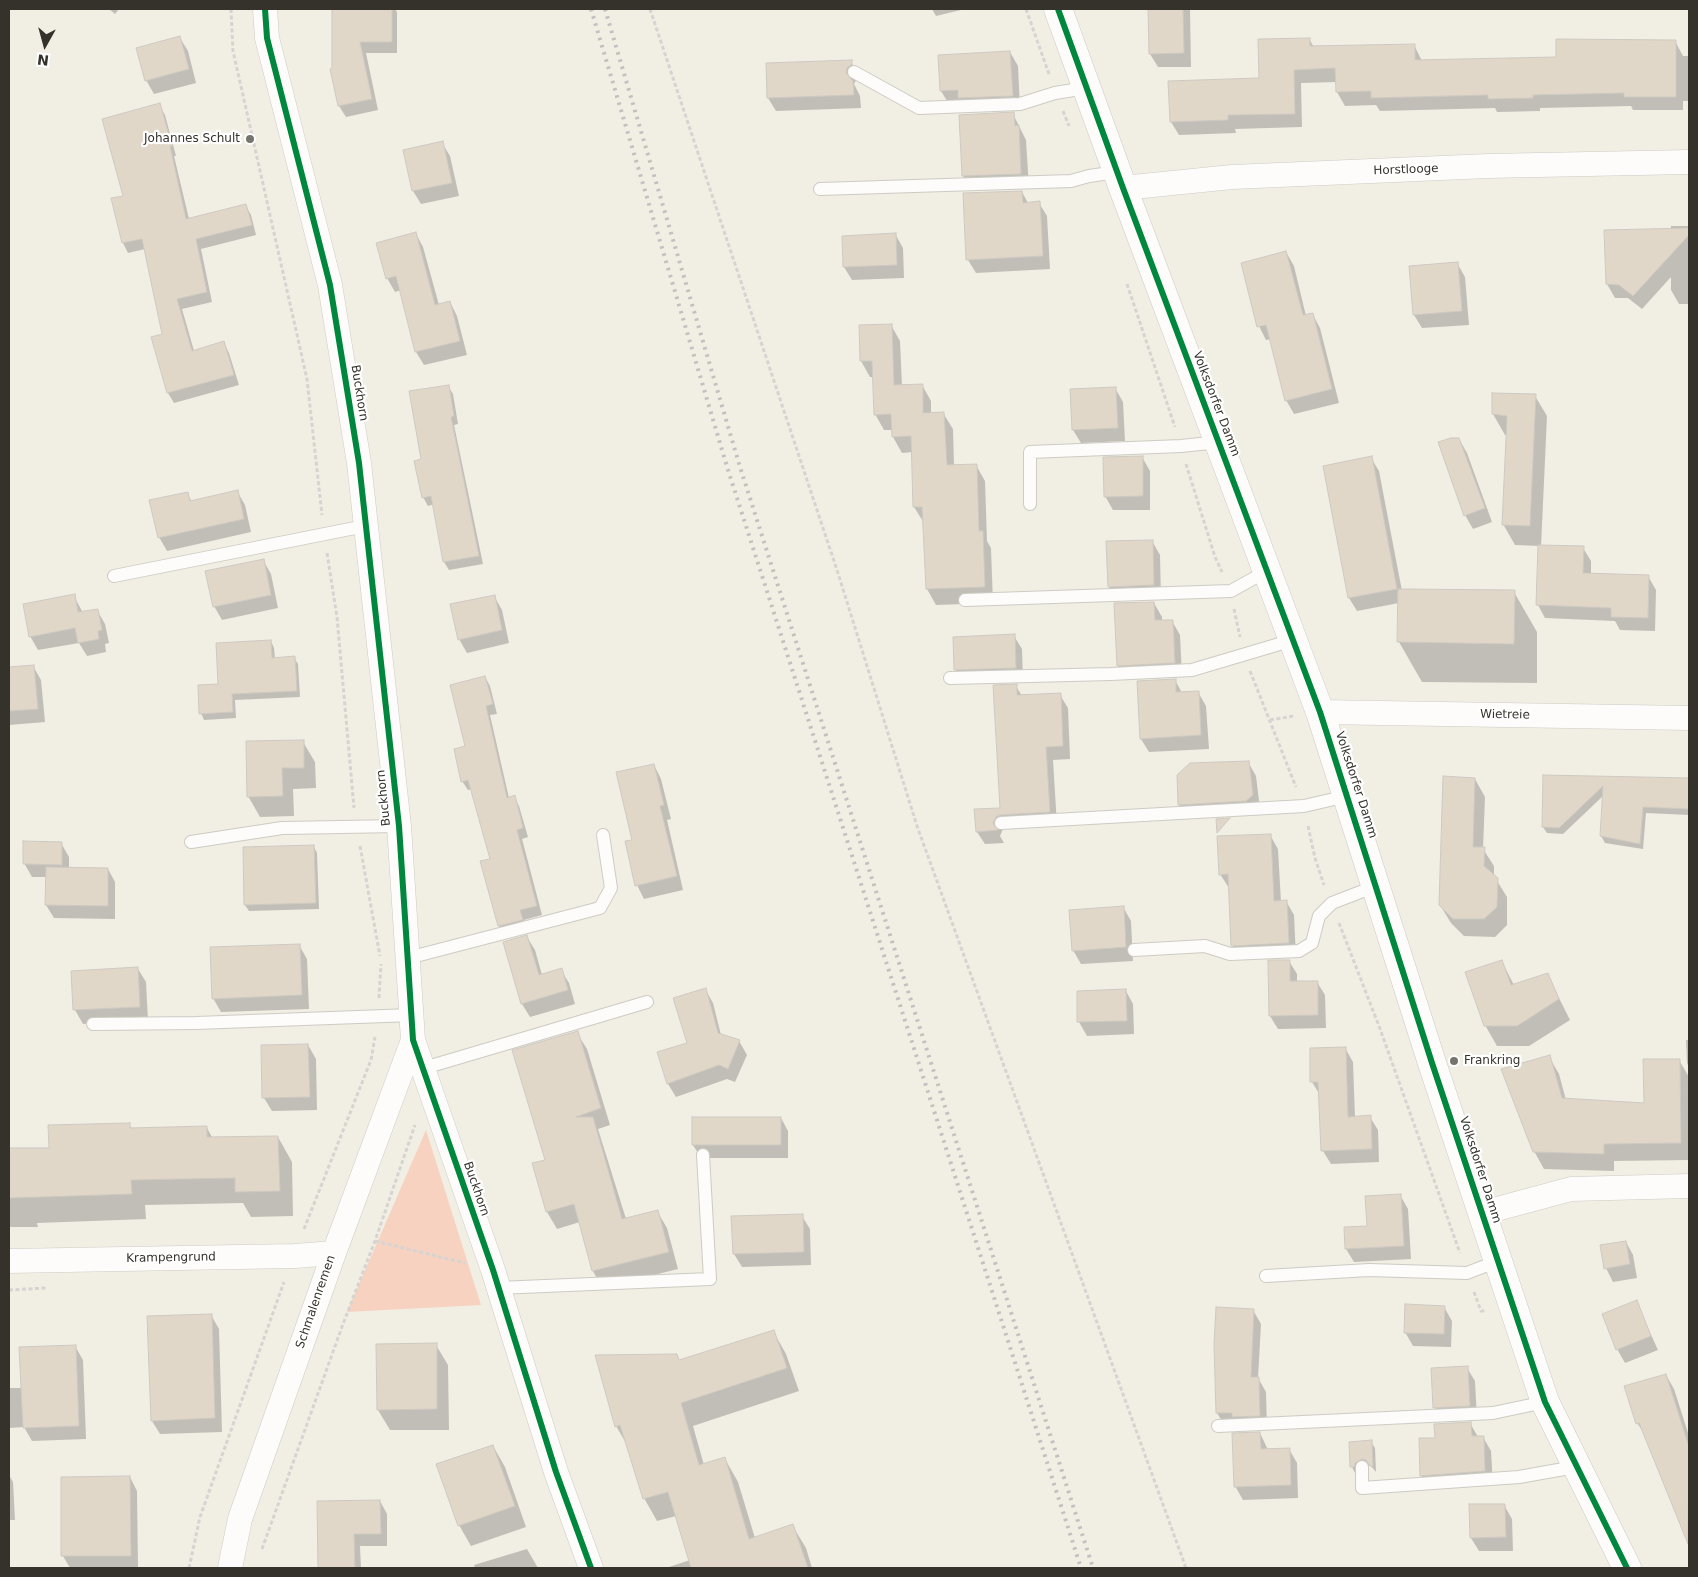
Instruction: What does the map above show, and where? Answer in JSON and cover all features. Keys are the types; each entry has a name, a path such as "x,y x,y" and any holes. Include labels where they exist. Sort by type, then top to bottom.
{"main road":[{"name":"Volksdorfer Damm","path":"1058,9 1120,180 1320,712 1544,1402 1627,1568"}],"street":[{"name":"Buckhorn","path":"265,9 267,38 330,285 359,463 399,826 413,1040 495,1279 556,1472 590,1568"},
{"name":"Horstlooge","path":"1120,180 1488,166 1689,162"},
{"name":"Wietreie","path":"1320,712 1689,718"},
{"name":"Schmalenremen","path":"230,1568 240,1519 334,1253 413,1040"},
{"path":"1482,1214 1571,1189 1689,1186"},
{"name":"Krampengrund","path":"9,1261 295,1256 334,1253"}],"lane":[{"path":"854,72 919,108 1020,104 1056,93 1086,88"},
{"path":"820,189 1071,181 1089,176 1120,180"},
{"path":"1030,504 1030,452 1181,446 1219,442"},
{"path":"114,576 366,526"},
{"path":"966,600 1231,591 1267,571"},
{"path":"950,678 1192,670 1293,640"},
{"path":"1001,823 1304,806 1347,796"},
{"path":"191,842 282,828 399,826"},
{"path":"408,958 600,908 611,888 603,836"},
{"path":"1134,950 1205,946 1230,954 1299,951 1312,943 1319,916 1332,903 1376,886"},
{"path":"426,1076 647,1002"},
{"path":"93,1024 412,1015"},
{"path":"495,1279 710,1279 703,1155"},
{"path":"1266,1276 1369,1270 1467,1274 1498,1261"},
{"path":"1218,1426 1493,1413 1544,1402"},
{"path":"1362,1467 1362,1488 1518,1477 1576,1467"}],"path":[{"path":"189,1568 200,1517 295,1256 371,1060 378,1017 381,960 356,827 337,617 324,534 307,379 233,51 231,9"},
{"path":"650,9 837,570 917,826 1186,1568"},
{"path":"1026,9 1070,130"},
{"path":"1125,278 1181,446 1215,557 1231,591 1244,656 1304,806 1314,858 1379,1026 1481,1312 1514,1308"},
{"path":"261,1552 343,1324 376,1241 426,1076"},
{"path":"376,1241 495,1279"}],"shaded area":[{"path":"426,1130 481,1305 347,1312"}],"building":[{"path":"332,9 392,9 392,42 360,42 372,99 338,106 330,69 332,68"},
{"path":"1148,9 1183,9 1184,53 1149,54"},
{"path":"180,36 189,69 145,81 136,48"},
{"path":"1310,38 1310,46 1415,44 1415,60 1556,57 1556,39 1676,40 1676,97 1624,97 1624,93 1533,95 1533,98 1488,99 1488,95 1371,98 1371,91 1336,92 1335,68 1294,70 1295,114 1228,115 1228,120 1170,122 1168,81 1259,78 1258,39"},
{"path":"1010,51 1013,96 958,98 958,90 940,91 938,55"},
{"path":"852,60 852,64 847,68 846,73 853,81 854,95 767,98 766,63"},
{"path":"160,103 172,146 170,146 186,219 246,204 252,225 196,239 207,292 177,299 192,351 224,341 234,375 167,393 151,337 162,334 142,239 122,243 111,198 123,196 102,119"},
{"path":"1014,112 1015,126 1019,125 1021,174 962,176 959,115"},
{"path":"443,141 452,183 412,191 403,150"},
{"path":"1022,191 1023,203 1040,201 1043,256 966,260 963,193"},
{"path":"1689,228 1689,235 1633,296 1619,285 1606,284 1604,230"},
{"path":"416,232 435,305 450,301 460,341 415,352 396,276 386,279 376,243"},
{"path":"896,233 897,265 843,267 842,236"},
{"path":"1286,251 1303,315 1313,313 1332,389 1285,401 1266,325 1257,327 1241,263"},
{"path":"1458,262 1462,311 1413,315 1409,266"},
{"path":"892,324 894,385 923,384 923,413 944,412 947,465 977,464 979,531 983,531 985,587 926,589 922,507 913,507 911,436 892,437 891,414 874,415 872,361 860,361 859,325"},
{"path":"449,385 454,416 451,417 479,556 443,562 431,496 422,498 414,461 421,459 409,391"},
{"path":"1116,387 1118,428 1072,430 1070,389"},
{"path":"1492,393 1536,394 1530,526 1502,525 1507,416 1492,414"},
{"path":"1459,438 1485,508 1464,516 1438,442"},
{"path":"1143,456 1143,496 1104,497 1103,457"},
{"path":"1372,456 1397,589 1348,598 1323,466"},
{"path":"238,490 244,519 158,538 149,500 188,492 190,501"},
{"path":"1153,540 1154,585 1108,587 1106,541"},
{"path":"1538,545 1584,546 1583,573 1649,575 1648,618 1611,617 1611,608 1536,605"},
{"path":"264,559 271,595 213,607 205,571"},
{"path":"1398,589 1515,590 1514,644 1397,642"},
{"path":"75,594 78,612 98,609 102,630 98,631 99,639 78,643 75,628 29,637 23,604"},
{"path":"495,595 502,630 458,640 450,604"},
{"path":"1154,602 1155,620 1173,620 1175,663 1117,666 1114,603"},
{"path":"1015,634 1016,668 954,670 953,637"},
{"path":"271,640 272,658 295,656 297,691 232,694 233,712 199,714 198,685 218,684 216,643"},
{"path":"34,665 38,709 9,711 9,667"},
{"path":"485,676 493,704 486,706 507,798 515,795 523,828 517,830 537,906 520,910 523,920 498,926 480,861 490,859 468,780 461,782 454,749 465,746 450,685"},
{"path":"1176,679 1176,692 1199,691 1201,735 1140,739 1137,681"},
{"path":"1017,684 1017,695 1061,693 1063,746 1046,747 1050,812 1000,815 996,817 993,823 998,830 976,832 974,809 1000,808 993,685"},
{"path":"304,740 304,768 282,768 283,796 247,797 246,741"},
{"path":"1249,761 1253,795 1246,801 1178,805 1177,775 1190,763"},
{"path":"654,764 664,805 660,806 677,876 635,886 625,841 632,840 616,772"},
{"path":"1543,775 1689,778 1689,809 1643,807 1640,844 1600,836 1603,786 1559,828 1542,827"},
{"path":"1443,776 1475,778 1473,847 1485,847 1484,866 1498,878 1497,907 1484,919 1453,919 1439,905"},
{"path":"1230,818 1217,833 1216,819"},
{"path":"1271,834 1274,901 1287,900 1289,943 1231,946 1228,874 1219,875 1217,836"},
{"path":"23,841 62,842 62,865 23,864"},
{"path":"314,845 316,903 244,905 243,847"},
{"path":"46,867 108,868 108,906 45,905"},
{"path":"1124,906 1126,947 1072,951 1069,910"},
{"path":"527,935 539,975 562,968 568,990 521,1004 503,942"},
{"path":"300,944 302,995 212,999 210,947"},
{"path":"1268,960 1290,960 1290,981 1318,981 1318,1015 1269,1016"},
{"path":"1502,960 1511,985 1548,973 1559,999 1517,1026 1484,1026 1465,972"},
{"path":"138,967 140,1007 73,1010 71,971"},
{"path":"706,988 718,1033 740,1040 728,1069 719,1065 667,1084 657,1052 687,1043 673,998"},
{"path":"1126,989 1127,1021 1077,1022 1077,991"},
{"path":"578,1031 601,1108 576,1117 593,1117 622,1219 658,1210 669,1252 592,1271 574,1204 546,1212 532,1163 545,1160 512,1050"},
{"path":"308,1044 310,1097 262,1098 261,1045"},
{"path":"1346,1047 1348,1117 1371,1115 1372,1149 1321,1151 1318,1082 1310,1082 1310,1048"},
{"path":"1550,1055 1562,1098 1644,1103 1643,1059 1680,1059 1681,1143 1604,1144 1604,1154 1533,1152 1501,1069"},
{"path":"692,1117 781,1117 781,1145 692,1145"},
{"path":"130,1123 130,1128 207,1126 207,1137 278,1136 280,1191 235,1192 235,1178 131,1180 132,1194 9,1198 9,1148 49,1148 48,1125"},
{"path":"1401,1194 1404,1246 1345,1249 1344,1227 1367,1226 1365,1196"},
{"path":"803,1214 804,1252 733,1254 731,1216"},
{"path":"1626,1241 1630,1264 1604,1269 1600,1245"},
{"path":"1637,1300 1651,1336 1616,1350 1602,1314"},
{"path":"1405,1304 1445,1306 1444,1334 1404,1333"},
{"path":"1216,1307 1254,1309 1251,1377 1259,1377 1260,1416 1232,1417 1232,1413 1216,1413 1214,1345"},
{"path":"212,1314 215,1418 151,1421 147,1316"},
{"path":"774,1330 787,1368 681,1403 699,1465 725,1457 749,1539 793,1524 808,1568 691,1568 668,1492 643,1499 620,1425 615,1427 595,1355 677,1354 679,1360"},
{"path":"437,1343 437,1409 377,1410 376,1344"},
{"path":"76,1345 79,1426 23,1428 19,1347"},
{"path":"1468,1366 1470,1406 1433,1408 1431,1368"},
{"path":"1666,1374 1689,1447 1688,1544 1639,1423 1636,1424 1624,1386"},
{"path":"1471,1422 1472,1436 1484,1436 1485,1471 1420,1476 1419,1438 1435,1438 1434,1424"},
{"path":"1260,1432 1261,1449 1290,1448 1291,1485 1234,1487 1232,1433"},
{"path":"1372,1440 1373,1466 1370,1466 1366,1460 1362,1459 1355,1463 1354,1467 1350,1467 1349,1442"},
{"path":"493,1445 515,1506 458,1526 436,1464"},
{"path":"130,1476 131,1556 61,1556 61,1477"},
{"path":"380,1500 381,1534 354,1534 355,1568 318,1568 317,1501"},
{"path":"1469,1504 1505,1504 1506,1537 1470,1538"}],"railway":[{"path":"591,9 728,470 1081,1568"},
{"path":"605,9 740,467 1093,1568"}],"cycle path":[{"path":"265,9 267,38 330,285 359,463 399,826 413,1040 493,1270 556,1472 591,1568"},
{"path":"1058,9 1123,188 1320,712 1432,1063 1545,1402 1627,1568"}],"place":[{"name":"Johannes Schult","path":"250,139"},
{"name":"Frankring","path":"1454,1061"}]}
